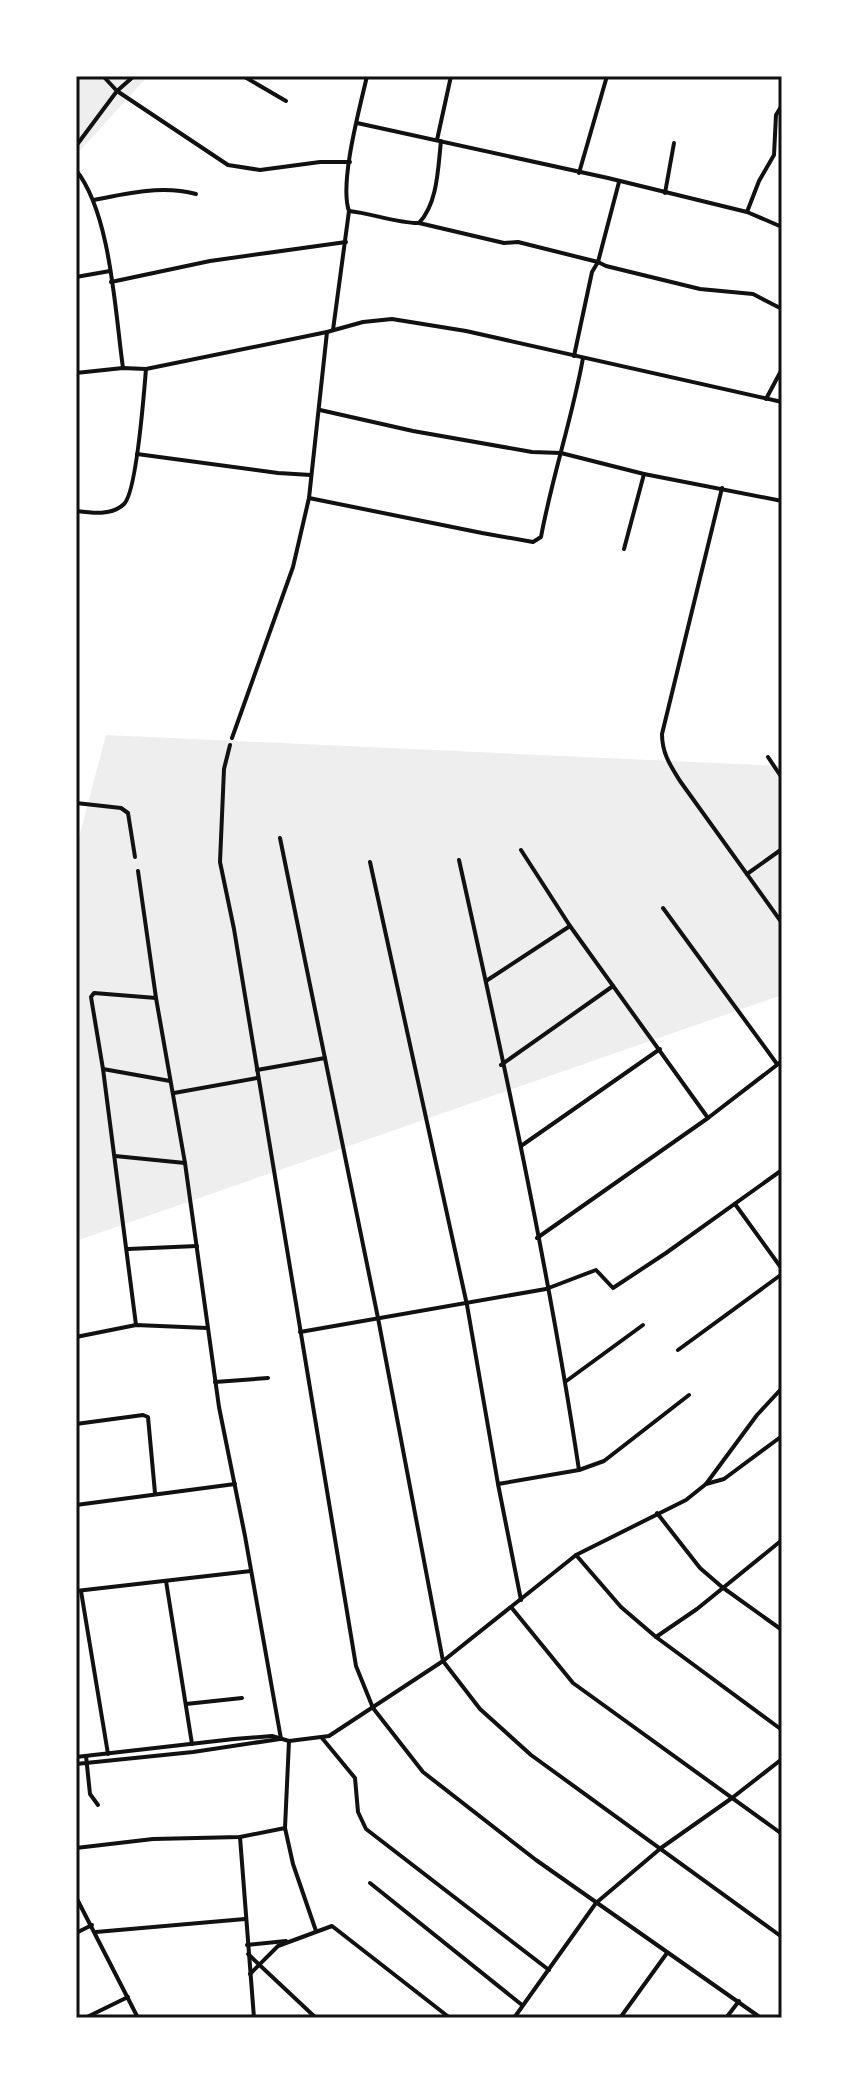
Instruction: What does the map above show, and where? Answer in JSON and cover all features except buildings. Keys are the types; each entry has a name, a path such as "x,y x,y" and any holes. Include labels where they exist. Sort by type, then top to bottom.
{"street":[{"path":"103,76 117,91 228,165 260,170 320,162 350,162"},
{"path":"76,146 117,91 134,76"},
{"path":"243,76 286,101"},
{"path":"232,738 293,567 309,498 330,331 346,242 350,162 367,76"},
{"path":"419,223 427,213 433,192 451,76"},
{"path":"579,173 607,76"},
{"path":"747,212 759,181 774,155 776,115 782,105"},
{"path":"357,123 747,212 782,227"},
{"path":"665,193 674,143"},
{"path":"76,170 94,200 110,271 123,368"},
{"path":"76,180 83,178"},
{"path":"574,356 592,272 598,262 619,182"},
{"path":"94,200 160,190 182,190 196,194"},
{"path":"349,211 381,215 408,224 419,223 504,243 518,242 700,289 753,294 782,309"},
{"path":"111,282 210,261 346,242"},
{"path":"76,277 110,271"},
{"path":"76,373 146,369 363,322 392,319 466,331 782,402"},
{"path":"309,498 533,542 541,537 552,477 561,453 583,358"},
{"path":"76,511 110,511 127,503 137,454 146,369"},
{"path":"766,399 782,369"},
{"path":"320,410 519,450 561,453 644,474 782,501"},
{"path":"137,454 311,475"},
{"path":"624,549 644,474"},
{"path":"722,488 662,734 662,747 680,781 782,923"},
{"path":"230,745 224,769 220,862 234,929 356,1666 373,1708 423,1772 596,1903 761,2018"},
{"path":"768,757 782,778"},
{"path":"76,803 121,808 128,813 135,857"},
{"path":"280,838 378,1318 443,1661 480,1709 531,1755 782,1937"},
{"path":"747,874 782,849"},
{"path":"521,850 570,926 708,1118"},
{"path":"459,860 520,1146 579,1470"},
{"path":"370,862 467,1305 521,1600"},
{"path":"138,871 156,998 185,1163 215,1382 281,1739"},
{"path":"537,1238 708,1118 780,1063 663,908"},
{"path":"486,981 570,926"},
{"path":"501,1065 613,986"},
{"path":"136,1325 92,994 156,998"},
{"path":"520,1146 660,1049"},
{"path":"257,1070 325,1058"},
{"path":"103,1069 170,1081"},
{"path":"174,1093 257,1078"},
{"path":"115,1156 185,1163"},
{"path":"300,1332 546,1289 596,1270 613,1288 782,1170"},
{"path":"678,1350 782,1271 735,1204"},
{"path":"128,1249 197,1246"},
{"path":"76,1337 136,1325 207,1328"},
{"path":"565,1382 643,1325"},
{"path":"215,1382 268,1378"},
{"path":"76,1757 272,1736 289,1741 329,1736 443,1661 576,1555 686,1500 706,1484 757,1415 782,1388"},
{"path":"498,1484 579,1470 604,1461 689,1395"},
{"path":"76,1424 143,1415 148,1417 155,1494"},
{"path":"706,1484 724,1479 782,1436"},
{"path":"76,1505 235,1484"},
{"path":"657,1513 682,1548 722,1587 782,1630"},
{"path":"656,1637 697,1609 782,1540"},
{"path":"576,1555 621,1607 656,1637 782,1730"},
{"path":"108,1754 79,1591 251,1571"},
{"path":"166,1581 192,1744"},
{"path":"511,1607 573,1683 782,1834"},
{"path":"186,1704 242,1698"},
{"path":"322,1738 355,1778 358,1812 366,1829 549,1970"},
{"path":"76,1764 281,1739"},
{"path":"289,1741 285,1828 293,1864 316,1931"},
{"path":"86,1756 90,1794 98,1805"},
{"path":"514,2018 596,1903 661,1848 782,1759"},
{"path":"76,1848 153,1839 240,1837 285,1828"},
{"path":"240,1837 254,2018"},
{"path":"370,1883 522,2005"},
{"path":"76,1897 138,2018"},
{"path":"96,1932 245,1919"},
{"path":"76,1933 92,1925"},
{"path":"250,1974 271,1952 288,1941 332,1926 450,2018"},
{"path":"247,1945 288,1941"},
{"path":"247,1953 316,2018"},
{"path":"620,2018 667,1953"},
{"path":"85,2018 128,1997"},
{"path":"726,2018 739,2001"}],"shaded area":[{"path":"76,76 148,76 76,155"},
{"path":"106,735 782,766 782,995 76,1241 76,849"}]}
